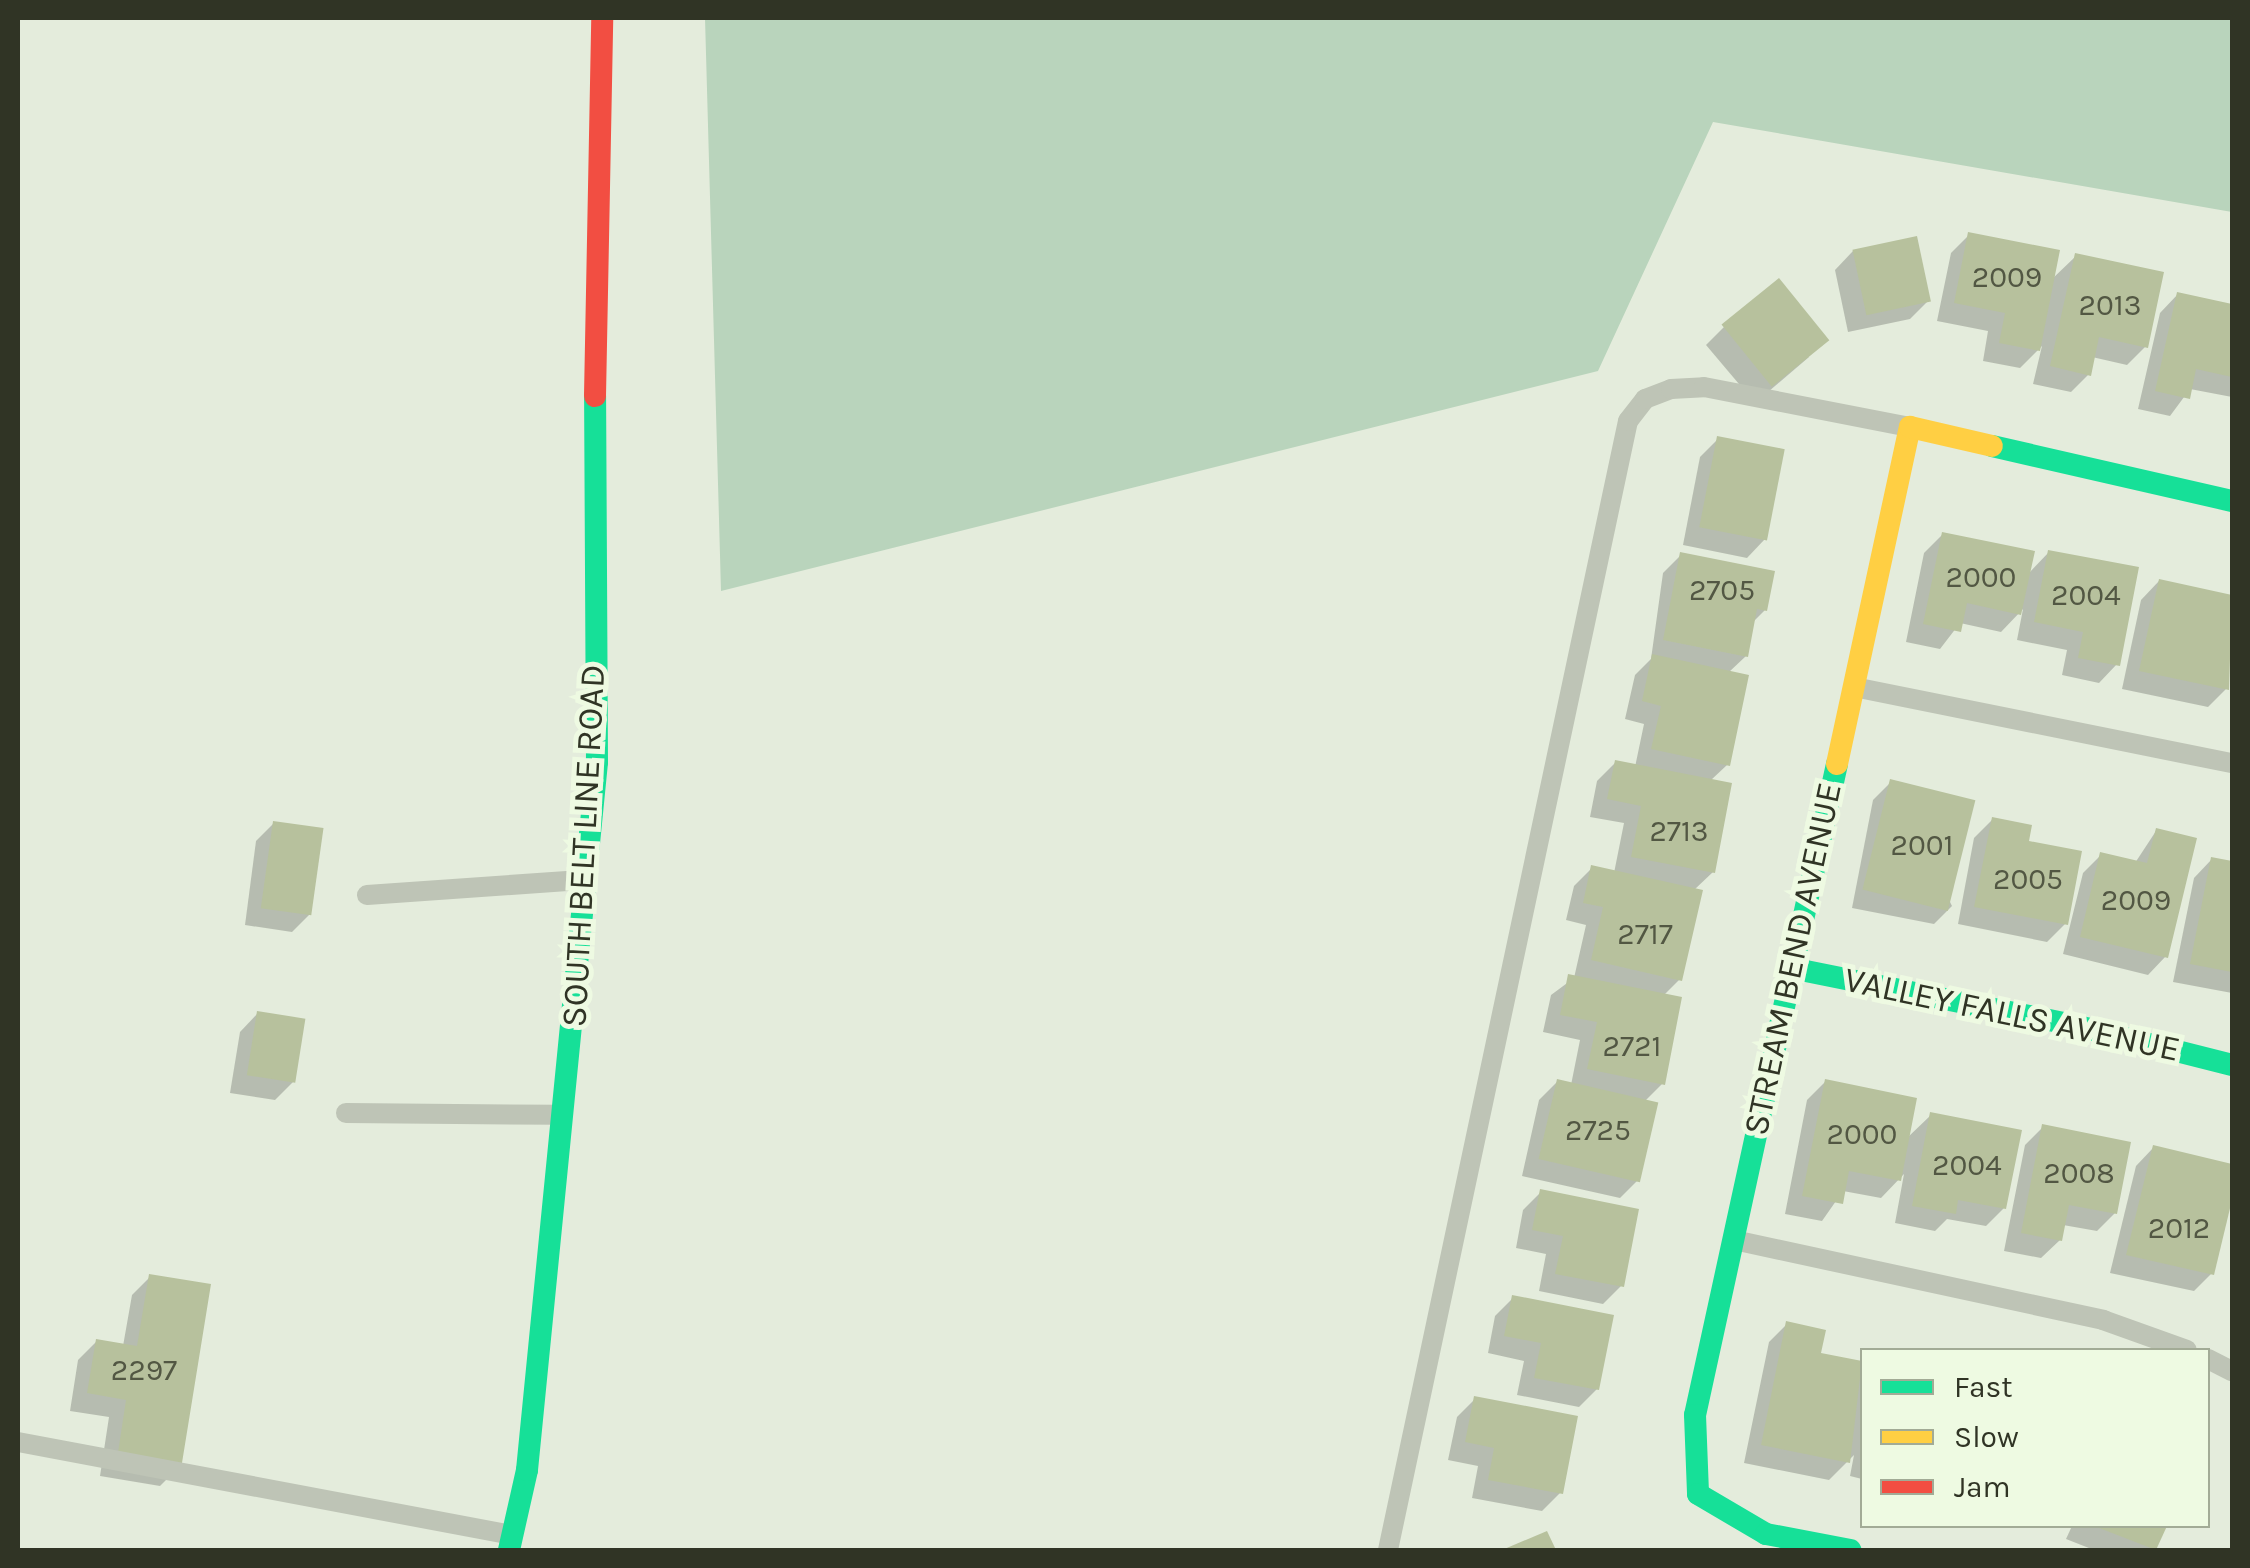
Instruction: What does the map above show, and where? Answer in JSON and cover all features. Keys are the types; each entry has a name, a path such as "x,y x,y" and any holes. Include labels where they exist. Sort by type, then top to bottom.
{"street":[{"name":"SOUTH BELT LINE ROAD","path":"510,1543 527,1470 566,1115 597,762 594,262 602,18"},
{"path":"1910,427 2232,501"},
{"name":"STREAM BEND AVENUE","path":"1850,1550 1766,1534 1698,1494 1695,1415 1910,427"},
{"name":"VALLEY FALLS AVENUE","path":"1791,968 2078,1026 2232,1065"}],"lane":[{"path":"1388,1550 1628,421 1645,400 1671,388 1704,387 1910,427"},
{"path":"1852,686 2232,764"},
{"path":"367,895 588,880"},
{"path":"346,1113 566,1115"},
{"path":"1732,1240 2086,1316 2181,1348"},
{"path":"18,1442 510,1543"}],"green space":[{"path":"705,18 2232,18 2232,212 1713,122 1598,371 721,591"}],"building":[{"path":"1968,232 2060,250 2040,351 1999,343 2005,313 1954,303"},
{"path":"1917,236 1931,302 1866,315 1852,250"},
{"path":"2075,253 2164,272 2148,348 2099,337 2091,376 2050,366"},
{"path":"1779,278 1829,340 1772,387 1721,325"},
{"path":"2177,292 2232,304 2232,377 2196,369 2190,399 2155,391"},
{"path":"1717,436 1785,449 1767,540 1699,527"},
{"path":"1942,532 2035,551 2021,615 1967,603 1961,632 1923,624"},
{"path":"2048,550 2139,567 2120,666 2078,658 2083,632 2034,622"},
{"path":"1680,552 1775,571 1767,611 1757,609 1748,657 1663,640"},
{"path":"2159,579 2232,595 2229,690 2139,671"},
{"path":"1652,654 1749,675 1730,766 1651,749 1661,706 1642,701"},
{"path":"1615,760 1732,783 1715,873 1631,857 1641,806 1607,799"},
{"path":"1890,779 1975,800 1948,911 1862,890"},
{"path":"1992,817 2032,825 2029,841 2082,851 2068,925 1974,907"},
{"path":"273,821 324,828 311,915 261,908"},
{"path":"2156,828 2197,838 2168,958 2080,937 2100,852 2147,863"},
{"path":"2211,857 2232,861 2232,972 2190,964"},
{"path":"1591,865 1703,890 1682,981 1591,960 1603,907 1583,903"},
{"path":"1568,974 1682,997 1665,1085 1587,1069 1597,1022 1560,1015"},
{"path":"257,1011 305,1019 295,1083 247,1075"},
{"path":"1557,1079 1658,1102 1640,1182 1539,1159"},
{"path":"1825,1079 1917,1098 1901,1181 1849,1171 1843,1204 1802,1196"},
{"path":"1930,1112 2022,1130 2006,1209 1958,1200 1956,1214 1912,1206"},
{"path":"2042,1124 2131,1142 2117,1214 2069,1205 2062,1241 2021,1233"},
{"path":"2153,1145 2232,1164 2232,1200 2214,1275 2126,1255"},
{"path":"1540,1189 1639,1209 1624,1287 1555,1274 1563,1236 1532,1230"},
{"path":"149,1274 211,1284 181,1469 117,1459 126,1400 87,1393 96,1339 137,1346"},
{"path":"1512,1295 1614,1315 1599,1390 1534,1378 1541,1343 1504,1336"},
{"path":"1786,1321 1826,1330 1821,1353 1860,1361 1850,1463 1761,1445"},
{"path":"1474,1396 1578,1416 1563,1494 1488,1480 1494,1448 1465,1442"},
{"path":"2099,1528 2166,1528 2156,1550"},
{"path":"1547,1531 1556,1550 1502,1550"}],"traffic: fast":[{"path":"509,1550 527,1470 597,762 595,396"},
{"path":"1992,446 2232,501"},
{"path":"1837,764 1695,1415 1698,1494 1766,1534 1850,1550"},
{"path":"1791,968 2078,1026 2232,1065"}],"traffic: slow":[{"path":"1837,764 1910,427 1992,446"}],"traffic: jam":[{"path":"595,396 602,18"}]}
